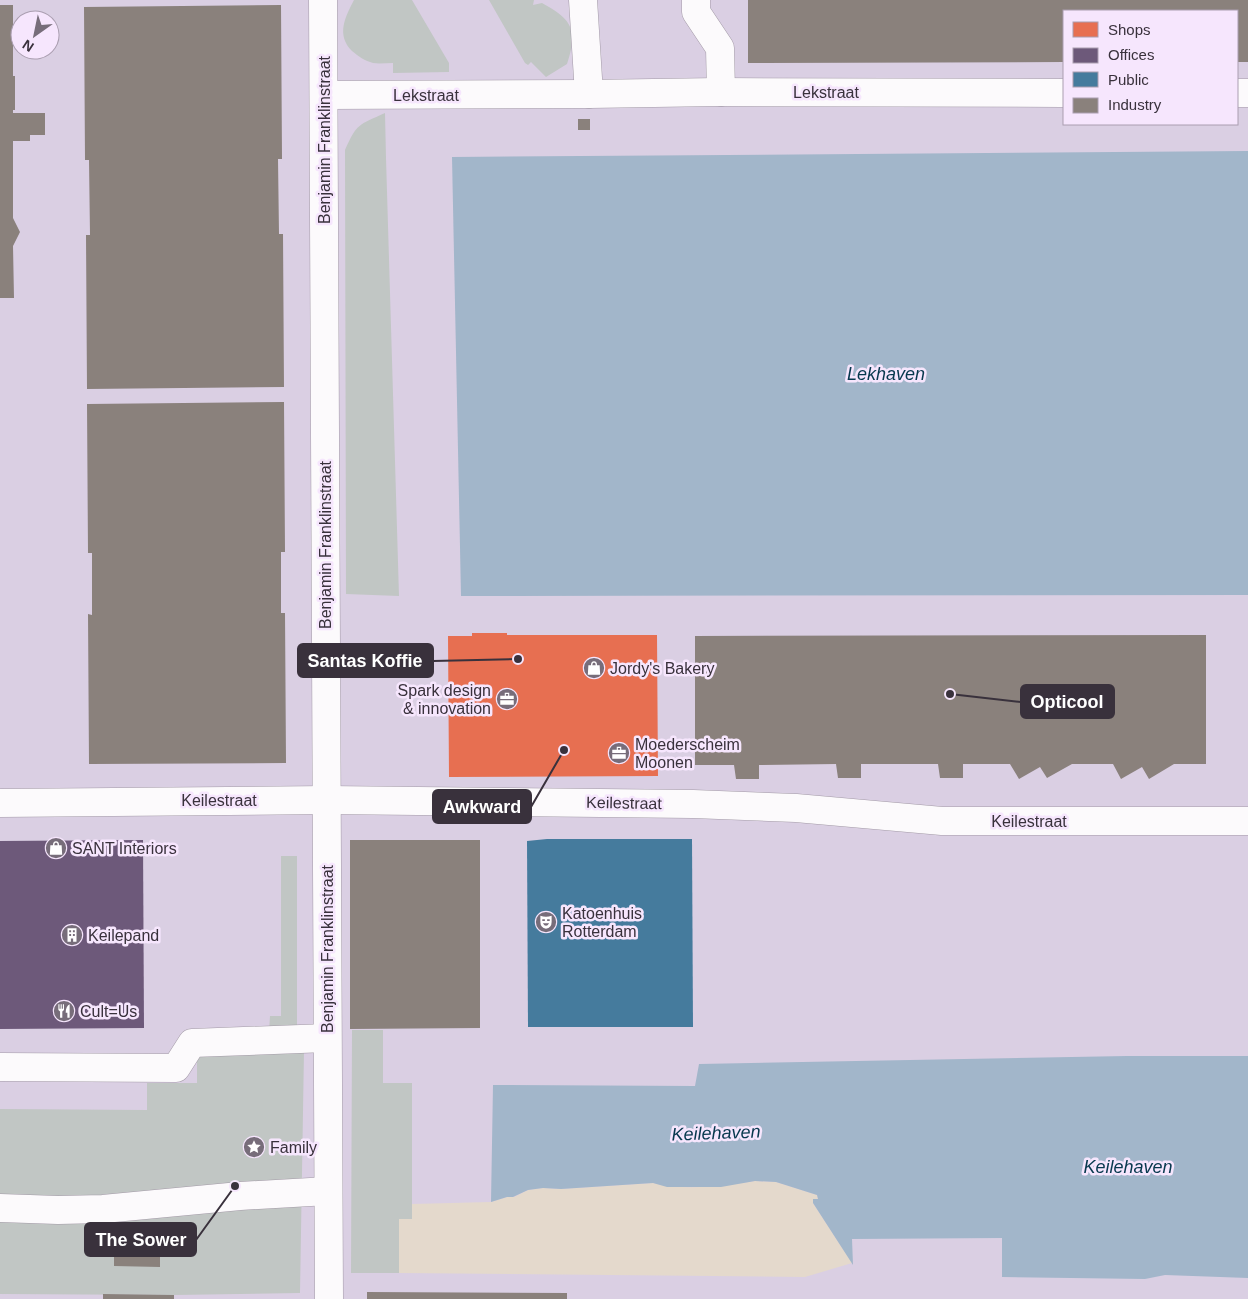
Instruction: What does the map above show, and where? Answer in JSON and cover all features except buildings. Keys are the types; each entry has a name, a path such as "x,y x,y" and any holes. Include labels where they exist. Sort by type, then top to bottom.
{"street":[{"name":"Benjamin Franklinstraat","path":"323,0 329,1299"},
{"path":"583,0 589,94"},
{"path":"696,0 696,12 720,48 721,92"},
{"name":"Lekstraat","path":"324,95 721,92 1063,93"},
{"name":"Keilestraat","path":"0,803 327,800 693,804 796,808 942,821 1248,820"},
{"path":"0,1067 176,1068 192,1043 327,1038"},
{"path":"0,1208 103,1209 240,1196 328,1191"}],"shaded area":[{"path":"0,0 1248,0 1248,1299 0,1299"},
{"path":"354,0 412,0 449,63 449,72 393,73 393,63 373,63 357,55 347,45 343,32 345,19"},
{"path":"489,0 534,0 533,5 542,3 561,15 570,27 572,34 567,64 546,77 531,62 528,65 525,63"},
{"path":"385,113 399,596 346,594 345,150 360,126"},
{"path":"281,856 297,856 297,1031 269,1032 270,1016 281,1016"},
{"path":"352,1030 383,1030 383,1083 412,1083 412,1219 399,1220 399,1273 351,1273"},
{"path":"197,1050 304,1051 300,1293 174,1295 0,1294 0,1109 147,1110 147,1083 197,1083"}],"sand":[{"path":"755,1181 776,1182 817,1195 818,1199 813,1203 852,1263 805,1277 399,1273 399,1219 412,1219 412,1204 491,1202 514,1197 528,1190 543,1188 561,1189 653,1183 678,1187 704,1187"}],"water":[{"name":"Lekhaven","path":"1248,151 1248,595 461,596 452,157"},
{"name":"Keilehaven","path":"1127,1056 1248,1056 1248,1278 1165,1275 1145,1279 1002,1277 1002,1238 852,1239 853,1265 813,1203 813,1199 818,1199 817,1195 776,1182 755,1181 721,1187 667,1187 653,1183 561,1189 543,1188 528,1190 513,1197 491,1202 493,1085 695,1086 699,1064"}],"place":[{"name":"Santas Koffie","path":"518,659"},
{"name":"Jordy's Bakery","path":"594,668"},
{"name":"Opticool","path":"950,694"},
{"name":"Spark design & innovation","path":"507,699"},
{"name":"Awkward","path":"564,750"},
{"name":"Moederscheim Moonen","path":"619,753"},
{"name":"SANT Interiors","path":"56,848"},
{"name":"Katoenhuis Rotterdam","path":"546,922"},
{"name":"Keilepand","path":"72,935"},
{"name":"Cult=Us","path":"64,1011"},
{"name":"Family","path":"254,1147"},
{"name":"The Sower","path":"235,1186"}]}
